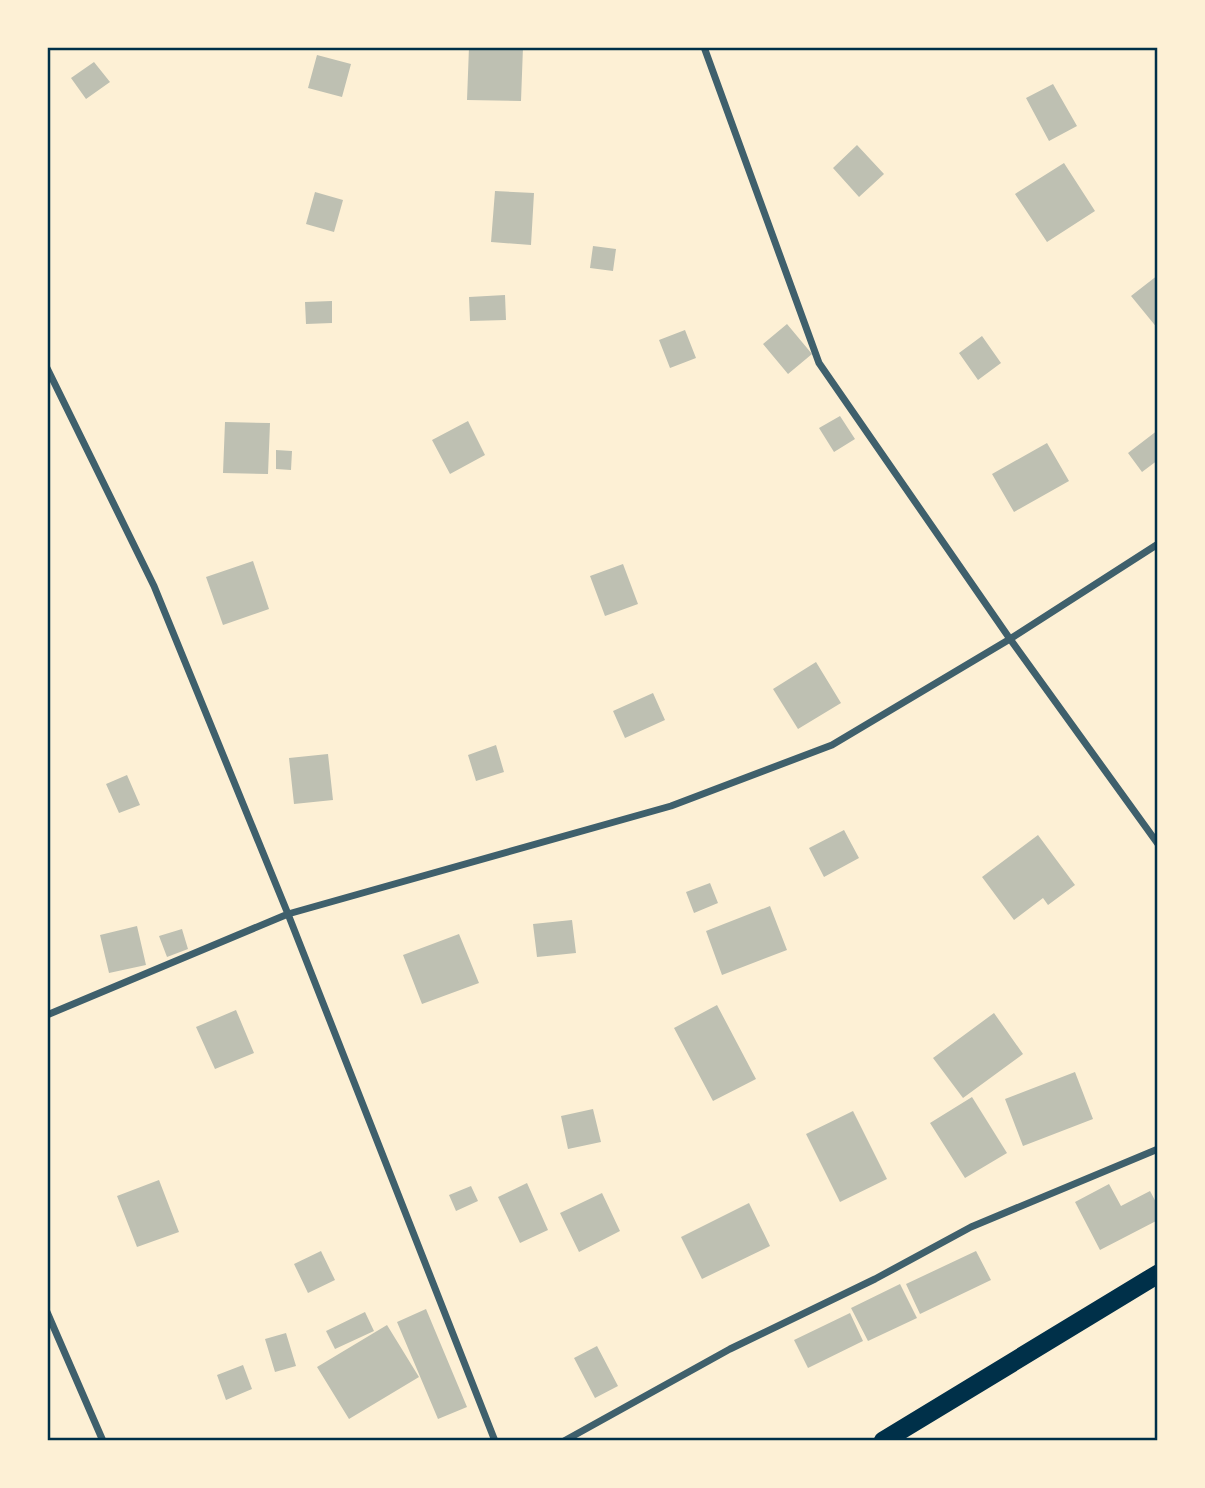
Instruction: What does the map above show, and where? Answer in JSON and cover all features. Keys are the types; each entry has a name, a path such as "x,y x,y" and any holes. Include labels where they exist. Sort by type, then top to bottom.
{"highway":[{"path":"883,1441 1158,1274"}],"street":[{"path":"704,47 819,363 1010,639 1158,844"},
{"path":"47,368 154,586 288,914 495,1441"},
{"path":"47,1015 288,914 671,806 832,745 1010,639 1158,544"},
{"path":"564,1441 730,1349 875,1279 971,1227 1158,1149"},
{"path":"47,1312 103,1441"}],"building":[{"path":"469,47 523,47 521,101 467,100"},
{"path":"317,55 351,64 342,97 308,88"},
{"path":"94,62 110,82 86,99 71,78"},
{"path":"1053,84 1077,126 1049,141 1026,98"},
{"path":"857,145 884,174 859,197 833,168"},
{"path":"1064,163 1095,211 1047,242 1015,194"},
{"path":"495,191 534,193 531,245 491,242"},
{"path":"315,192 343,200 334,232 306,224"},
{"path":"593,246 616,249 613,271 590,268"},
{"path":"1158,275 1158,329 1131,296"},
{"path":"505,295 506,320 470,321 469,297"},
{"path":"332,301 332,323 306,324 305,302"},
{"path":"787,324 812,354 788,374 763,344"},
{"path":"685,330 696,358 670,368 659,340"},
{"path":"982,336 1001,363 978,380 959,353"},
{"path":"840,416 855,439 834,452 819,428"},
{"path":"468,421 485,455 450,474 432,440"},
{"path":"225,422 270,423 268,474 223,473"},
{"path":"1158,430 1158,460 1142,472 1128,453"},
{"path":"1047,443 1069,481 1014,512 992,474"},
{"path":"276,450 292,451 291,470 276,469"},
{"path":"253,561 269,609 223,625 206,577"},
{"path":"623,564 638,604 605,616 590,576"},
{"path":"816,662 841,703 798,729 773,689"},
{"path":"653,693 665,720 625,738 613,711"},
{"path":"496,745 504,772 476,781 468,755"},
{"path":"328,754 333,800 294,804 289,758"},
{"path":"127,775 140,805 119,813 106,784"},
{"path":"844,830 859,858 824,877 809,848"},
{"path":"1038,835 1075,885 1048,905 1043,898 1014,920 982,877"},
{"path":"710,883 718,903 694,913 686,892"},
{"path":"770,906 787,950 722,975 706,931"},
{"path":"572,920 576,953 537,957 533,924"},
{"path":"137,926 146,965 109,973 100,935"},
{"path":"182,929 188,949 167,957 159,936"},
{"path":"459,934 479,983 422,1004 403,955"},
{"path":"717,1005 756,1079 713,1101 674,1028"},
{"path":"236,1010 254,1053 215,1069 196,1027"},
{"path":"994,1013 1023,1054 963,1098 933,1058"},
{"path":"1075,1072 1093,1119 1023,1146 1005,1099"},
{"path":"972,1097 1007,1153 965,1178 930,1123"},
{"path":"593,1109 601,1142 568,1149 561,1116"},
{"path":"853,1111 887,1179 840,1202 806,1134"},
{"path":"159,1180 179,1232 137,1247 117,1196"},
{"path":"527,1183 548,1230 520,1243 498,1197"},
{"path":"1109,1184 1121,1206 1150,1191 1158,1206 1158,1220 1100,1250 1075,1202"},
{"path":"471,1186 478,1201 456,1211 449,1195"},
{"path":"602,1193 620,1231 579,1252 560,1213"},
{"path":"749,1203 770,1246 702,1279 681,1237"},
{"path":"321,1251 335,1280 308,1293 294,1264"},
{"path":"976,1251 991,1280 920,1314 906,1284"},
{"path":"900,1284 917,1318 868,1341 851,1308"},
{"path":"426,1309 467,1407 438,1419 397,1322"},
{"path":"365,1312 374,1331 335,1349 326,1331"},
{"path":"850,1313 863,1341 808,1368 794,1340"},
{"path":"387,1325 419,1377 349,1419 317,1367"},
{"path":"286,1333 296,1366 275,1372 265,1339"},
{"path":"597,1346 618,1386 595,1398 574,1358"},
{"path":"243,1365 252,1389 226,1400 217,1375"}]}
